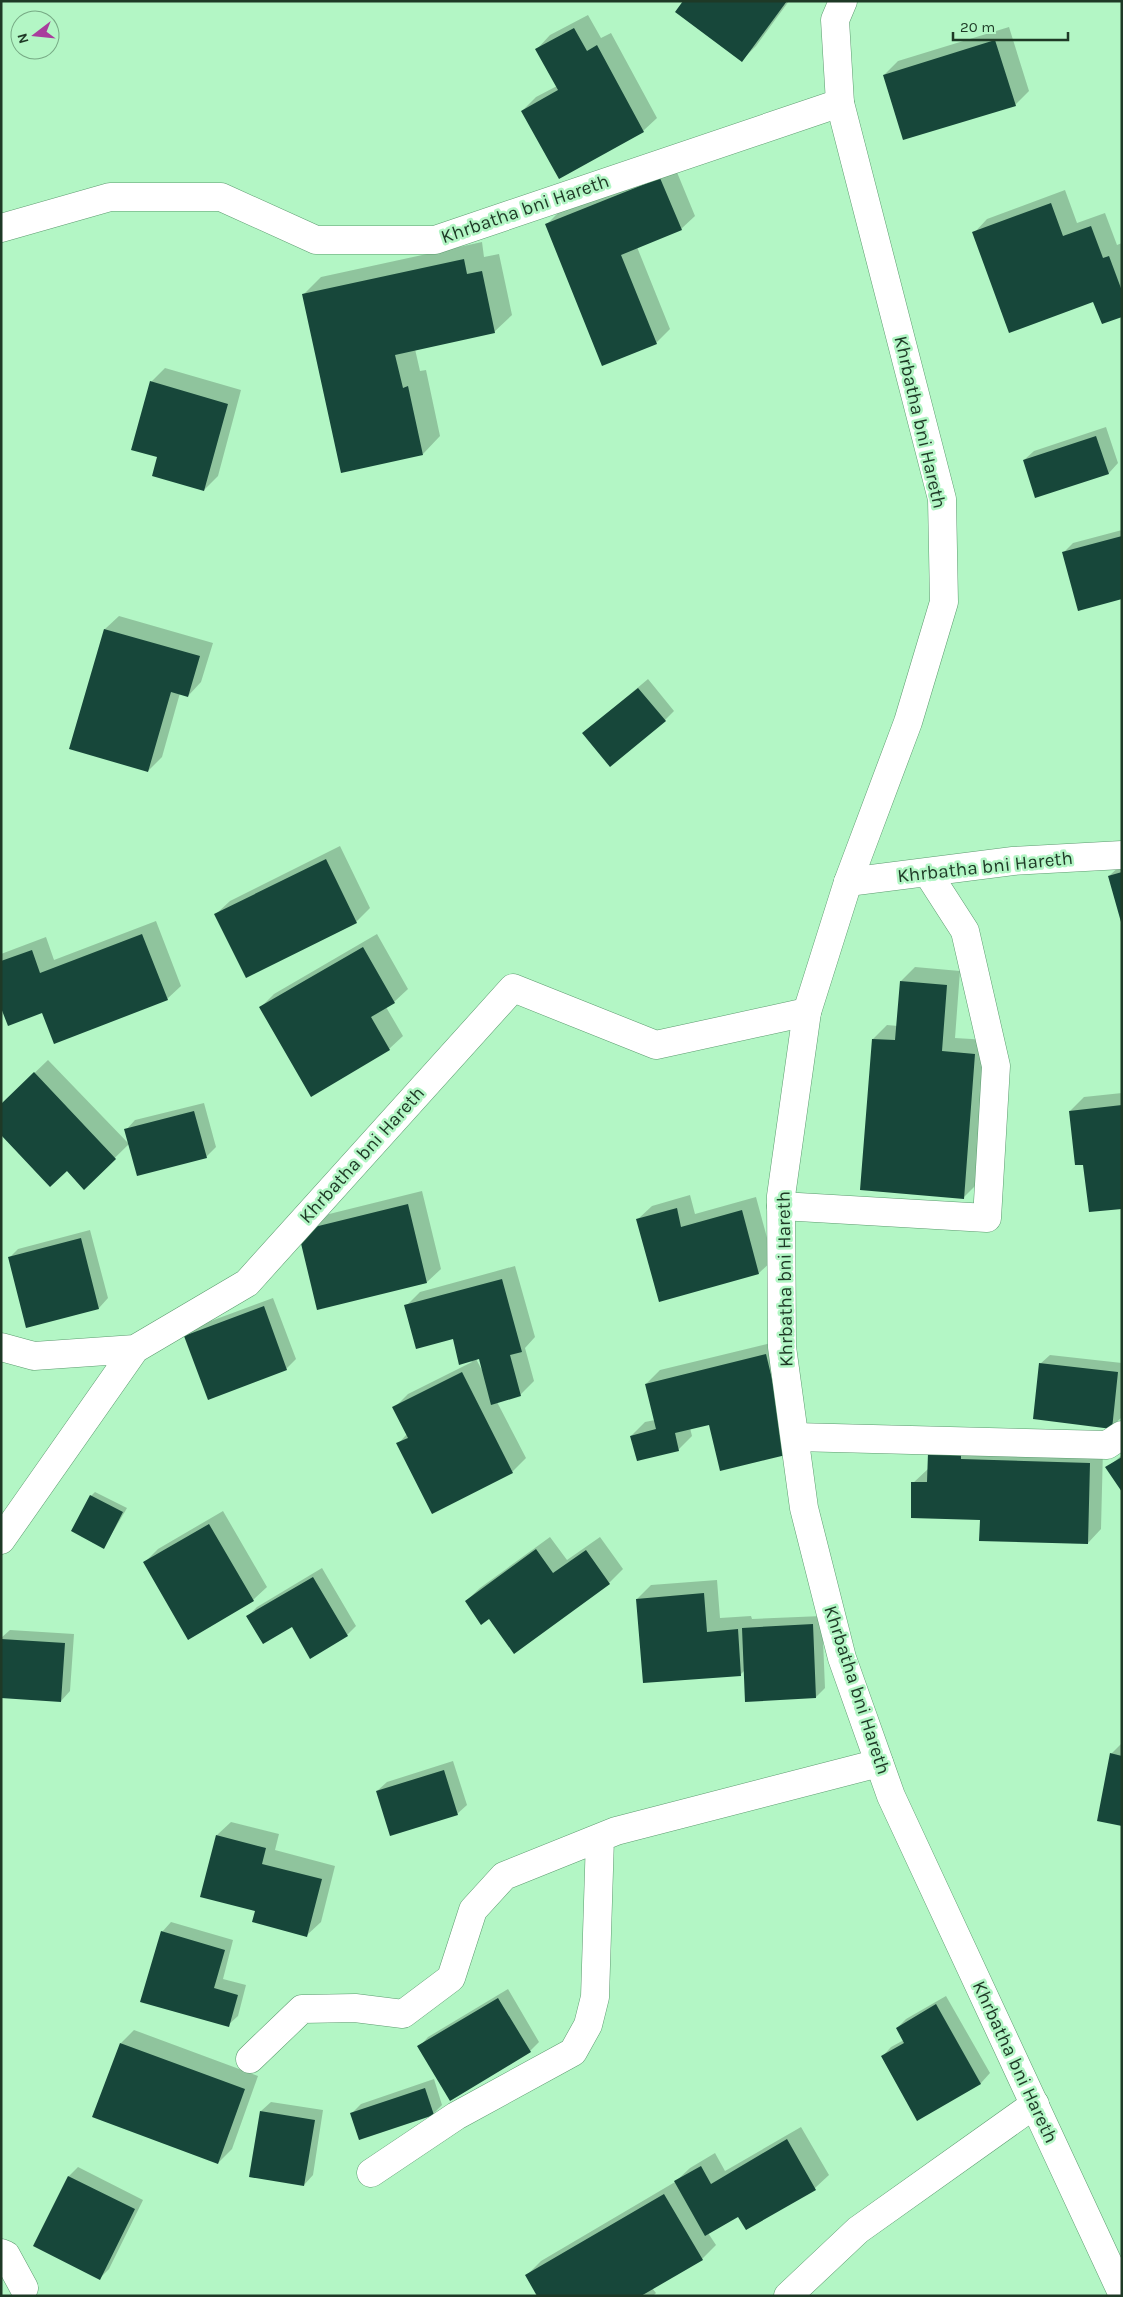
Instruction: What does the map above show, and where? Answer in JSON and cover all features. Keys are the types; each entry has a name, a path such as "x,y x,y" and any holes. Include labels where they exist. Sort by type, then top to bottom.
{"street":[{"name":"Khrbatha bni Hareth","path":"844,1 836,20 840,103 942,499 944,602 908,722 848,882 807,1012 781,1206 782,1347 804,1508 842,1658 879,1763 891,1796 1122,2294"},
{"name":"Khrbatha bni Hareth","path":"1,228 110,198 221,197 316,240 435,240 840,103"},
{"name":"Khrbatha bni Hareth","path":"848,882 1013,861 1122,855"},
{"path":"781,1206 987,1218 996,1066 965,931 927,872"},
{"name":"Khrbatha bni Hareth","path":"1,1540 135,1349 247,1283 513,988 656,1045 807,1012"},
{"path":"1,1348 34,1356 135,1349"},
{"path":"795,1437 1107,1445 1122,1435"},
{"path":"250,2059 302,2008 355,2008 403,2014 452,1978 473,1910 504,1876 616,1831 879,1763"},
{"path":"370,2173 456,2116 573,2052 588,2025 595,1997 600,1838"},
{"path":"788,2296 858,2230 1035,2104"},
{"path":"1,2253 6,2254 24,2288"}],"building":[{"path":"683,1 787,1 742,62 675,12"},
{"path":"574,28 587,51 597,45 644,132 559,179 521,111 558,90 535,49"},
{"path":"995,40 1016,106 903,140 883,75"},
{"path":"660,178 682,230 621,255 657,344 602,366 545,224"},
{"path":"1051,203 1063,236 1091,226 1103,258 1109,256 1122,291 1122,317 1102,324 1093,302 1009,333 972,232"},
{"path":"464,259 467,274 482,271 495,333 395,355 403,388 408,386 423,455 341,473 302,294"},
{"path":"150,381 228,404 204,491 152,476 157,457 131,450"},
{"path":"1096,436 1109,474 1035,498 1023,460"},
{"path":"1122,536 1122,599 1078,611 1062,552"},
{"path":"104,629 200,656 188,697 171,692 148,772 69,749"},
{"path":"638,688 666,721 610,767 582,733"},
{"path":"326,859 357,923 246,978 214,914"},
{"path":"1122,872 1122,922 1121,922 1108,876"},
{"path":"142,934 168,1000 54,1044 42,1013 8,1026 1,1008 1,961 32,950 40,973"},
{"path":"363,947 395,1003 371,1017 390,1050 311,1097 259,1007"},
{"path":"900,981 947,985 942,1051 975,1054 964,1199 860,1190 872,1039 895,1040"},
{"path":"34,1072 116,1159 84,1190 67,1171 50,1187 1,1135 1,1104"},
{"path":"1122,1105 1122,1209 1089,1212 1083,1165 1075,1165 1069,1111"},
{"path":"194,1111 207,1158 137,1176 124,1129"},
{"path":"408,1204 427,1283 317,1310 298,1231"},
{"path":"677,1208 681,1227 742,1210 759,1274 659,1302 636,1219"},
{"path":"81,1238 99,1309 26,1328 8,1257"},
{"path":"502,1279 522,1352 510,1355 521,1396 491,1405 479,1359 459,1365 453,1339 416,1349 404,1305"},
{"path":"264,1306 287,1370 208,1400 184,1336"},
{"path":"766,1354 790,1454 720,1471 709,1425 675,1433 679,1451 637,1461 630,1436 656,1429 645,1384"},
{"path":"1039,1363 1118,1372 1112,1429 1033,1419"},
{"path":"462,1372 513,1473 432,1514 396,1443 408,1438 392,1407"},
{"path":"928,1453 961,1454 961,1459 1090,1463 1088,1544 979,1541 980,1520 911,1518 911,1482 927,1482"},
{"path":"1122,1457 1122,1492 1105,1467"},
{"path":"90,1495 123,1512 104,1549 71,1531"},
{"path":"209,1524 254,1601 188,1640 143,1562"},
{"path":"536,1549 553,1573 586,1550 610,1584 514,1654 489,1619 481,1625 465,1601"},
{"path":"313,1577 348,1636 310,1659 292,1627 263,1644 246,1616"},
{"path":"704,1593 707,1632 738,1629 741,1676 643,1683 636,1599"},
{"path":"813,1624 816,1698 745,1702 742,1628"},
{"path":"1,1639 65,1643 61,1702 1,1698"},
{"path":"1110,1753 1122,1756 1122,1826 1097,1821"},
{"path":"444,1770 458,1815 390,1836 376,1791"},
{"path":"216,1835 266,1848 262,1864 322,1879 307,1937 252,1922 255,1911 200,1897"},
{"path":"161,1931 225,1950 214,1988 238,1995 229,2027 140,2002"},
{"path":"498,1998 531,2052 450,2101 417,2046"},
{"path":"936,2004 981,2084 917,2121 881,2056 904,2043 896,2028"},
{"path":"120,2043 245,2089 218,2164 92,2117"},
{"path":"425,2088 434,2115 359,2140 350,2113"},
{"path":"260,2111 315,2120 304,2186 249,2177"},
{"path":"787,2139 816,2190 746,2230 738,2217 705,2236 674,2181 701,2166 711,2184"},
{"path":"68,2176 135,2209 100,2280 33,2246"},
{"path":"664,2194 703,2260 641,2296 537,2296 525,2275"}]}
